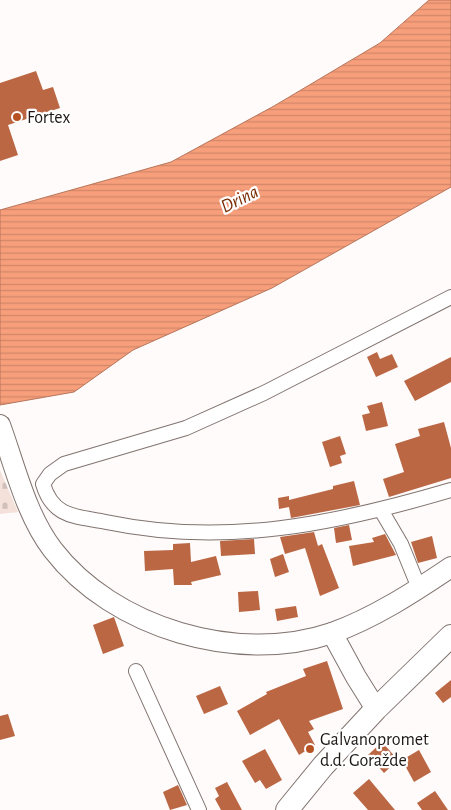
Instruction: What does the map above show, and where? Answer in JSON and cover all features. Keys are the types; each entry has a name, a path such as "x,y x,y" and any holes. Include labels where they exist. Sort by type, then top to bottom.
{"main road":[{"path":"0,425 34,517 52,549 64,563 98,594 143,620 198,637 241,643 271,644 332,633 396,602 451,567"},
{"path":"332,633 376,709"},
{"path":"287,810 323,766 376,709 450,640"}],"street":[{"path":"451,297 264,393 186,428 71,461 50,474 43,484 46,494 57,510 70,515 133,528 246,533 382,510 451,490"},
{"path":"382,510 401,544 419,588"},
{"path":"136,671 199,810"}],"green space":[{"path":"0,470 18,512 0,514"}],"water":[{"name":"Drina","path":"429,0 451,0 451,187 272,288 133,350 74,392 0,405 0,210 171,162 274,106 380,43"}],"building":[{"name":"Fortex","path":"36,71 43,90 53,87 60,108 8,125 18,155 0,161 0,83"},
{"path":"377,352 380,359 392,354 398,367 376,377 367,357"},
{"path":"451,357 451,382 415,401 404,381"},
{"path":"382,402 388,426 366,431 362,415 370,413 367,406"},
{"path":"444,422 451,448 451,478 389,497 383,479 404,472 395,444 420,436 418,429"},
{"path":"340,436 346,454 340,456 342,463 330,467 322,442"},
{"path":"354,481 360,505 291,518 289,507 279,509 278,498 289,496 289,500 333,489 333,486"},
{"path":"349,525 352,540 336,543 334,528"},
{"path":"314,532 318,546 322,544 339,588 320,596 305,548 285,554 280,537"},
{"path":"385,534 396,555 353,566 349,546 374,542 372,538"},
{"path":"432,536 437,558 418,563 411,542"},
{"path":"254,539 255,554 221,556 220,541"},
{"path":"190,543 191,562 216,556 221,575 191,582 192,585 174,585 173,569 145,571 144,551 173,550 173,544"},
{"path":"283,554 289,572 275,577 270,559"},
{"path":"258,591 260,610 239,612 238,592"},
{"path":"296,606 298,617 277,621 275,609"},
{"path":"114,617 124,646 103,654 93,625"},
{"path":"327,661 343,709 309,721 314,729 308,732 315,745 299,755 279,719 250,735 237,711 267,694 266,692 306,676 303,669"},
{"path":"451,680 451,697 443,703 435,693"},
{"path":"220,686 228,704 204,714 196,696"},
{"path":"8,714 15,736 0,740 0,716"},
{"path":"382,742 398,760 384,773 368,755"},
{"path":"265,749 282,780 266,789 260,780 255,783 242,761"},
{"path":"419,750 431,772 414,782 402,760"},
{"path":"369,779 395,810 368,810 353,793"},
{"path":"227,782 242,810 221,810 215,799 219,796 215,788"},
{"path":"178,785 187,805 170,810 163,792"},
{"path":"435,791 448,810 422,810 417,803"}],"place":[{"name":"Fortex","path":"17,117"},
{"name":"Galvanopromet d.d. Goražde","path":"310,749"}]}
